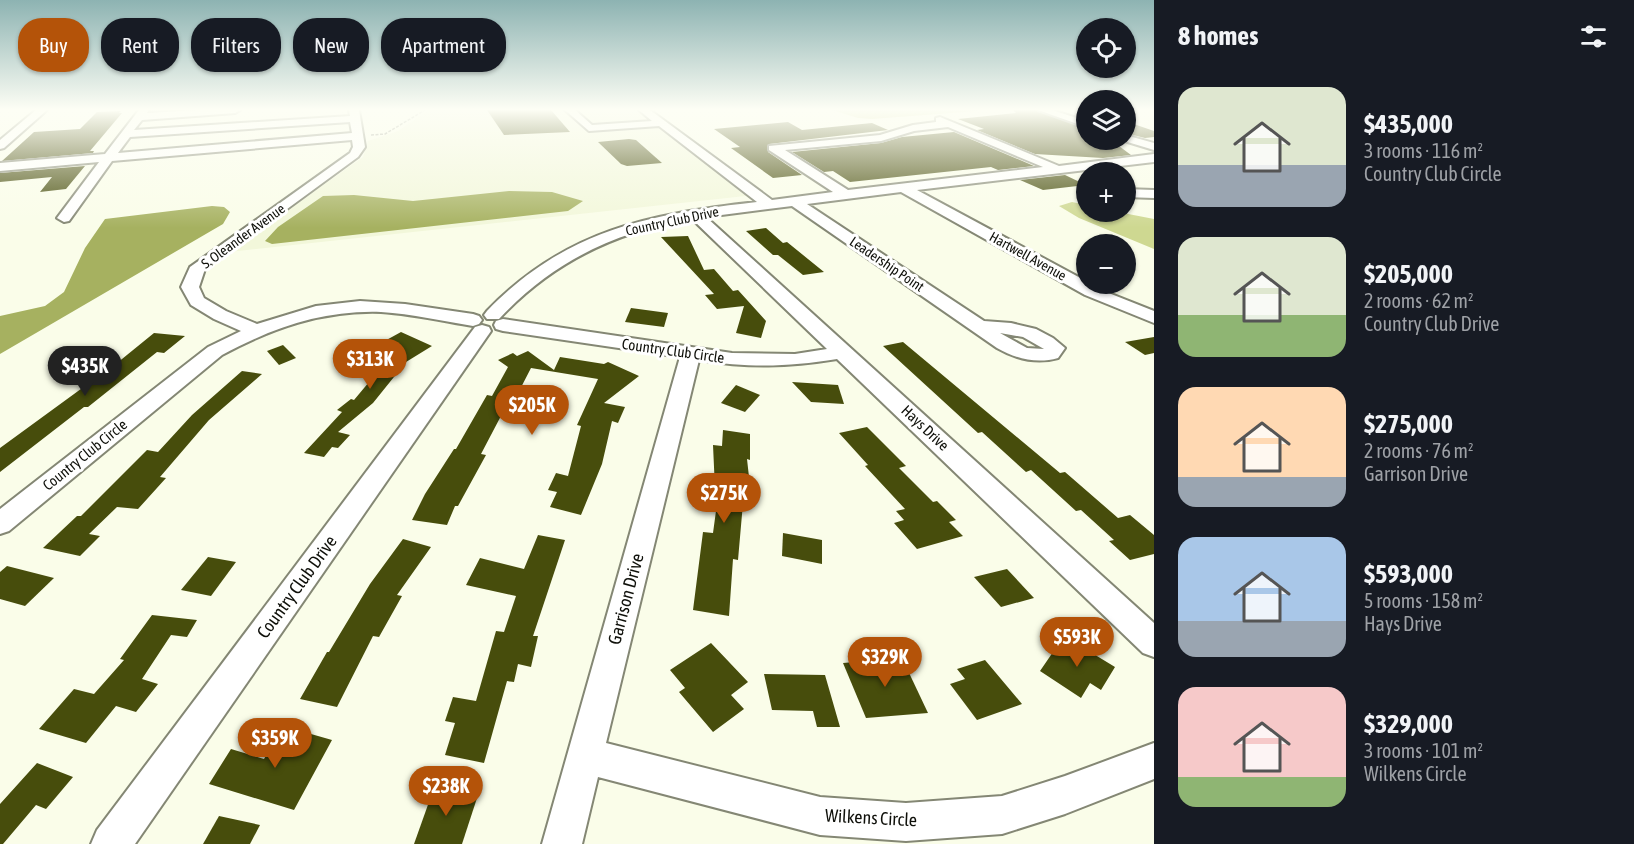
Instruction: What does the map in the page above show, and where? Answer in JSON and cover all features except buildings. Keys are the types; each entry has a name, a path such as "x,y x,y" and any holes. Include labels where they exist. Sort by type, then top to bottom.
{"street":[{"path":"64,218 115,149"},
{"path":"0,167 216,149"},
{"name":"S. Oleander Avenue","path":"256,330 220,315 197,302 190,287 198,267 354,155 358,149"},
{"path":"697,149 769,204"},
{"path":"775,149 846,195"},
{"path":"1012,149 1076,175"},
{"name":"Country Club Drive","path":"111,844 488,322 509,296 535,275 578,249 612,234 645,224 695,214 1154,158"},
{"name":"Hartwell Avenue","path":"904,188 1091,291 1154,318"},
{"path":"1136,194 1154,194"},
{"name":"Leadership Point","path":"794,201 980,326"},
{"name":"Hays Drive","path":"695,214 1154,642"},
{"name":"Country Club Circle","path":"0,524 215,351 256,330 304,315 350,308 381,307 691,354 765,360 795,360 843,352"},
{"name":"Garrison Drive","path":"562,844 691,354"},
{"name":"Wilkens Circle","path":"585,755 820,816 906,822 1002,815 1065,795 1154,761"}],"shaded area":[{"path":"365,149 706,149 765,194 228,252 363,157"},
{"path":"509,191 552,192 583,201 568,211 272,244 265,241 278,227 323,196 354,195 413,201"},
{"path":"1076,203 1076,216 1059,206"},
{"path":"212,206 224,207 230,212 223,224 0,354 0,316 45,306 64,292 85,248 105,219"},
{"path":"1136,216 1154,219 1154,249 1136,242 1136,234 1118,234 1089,222 1136,222"}]}
